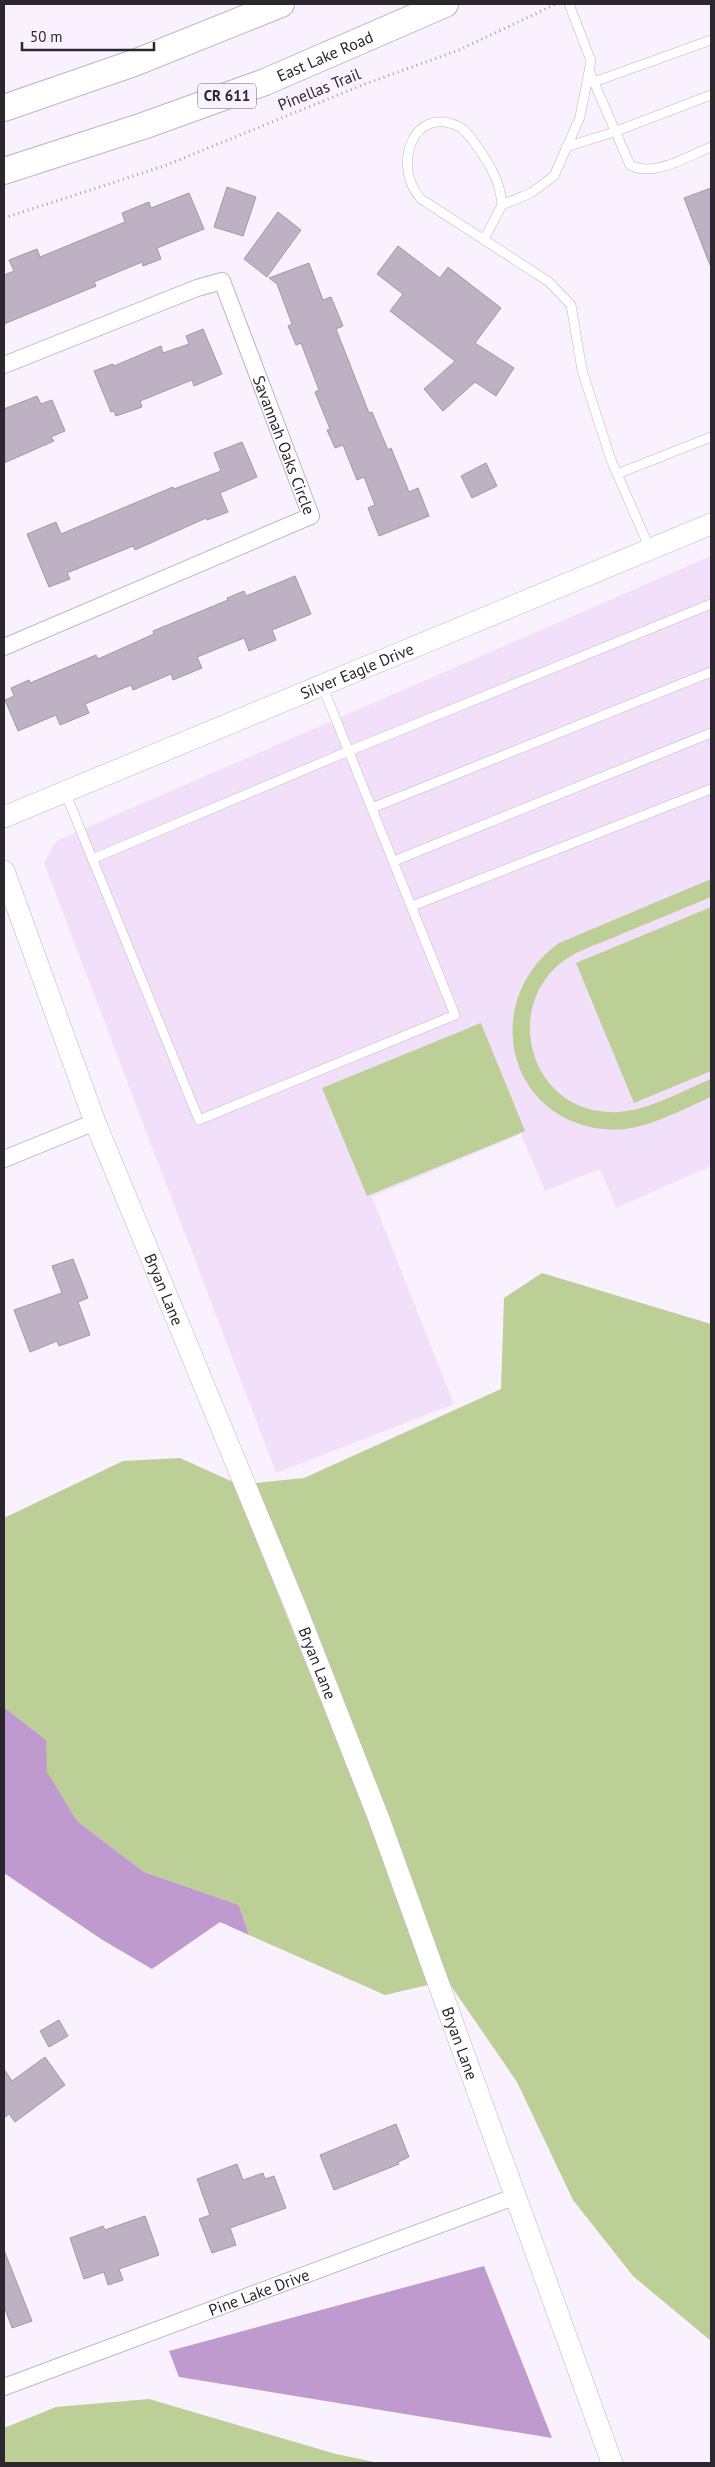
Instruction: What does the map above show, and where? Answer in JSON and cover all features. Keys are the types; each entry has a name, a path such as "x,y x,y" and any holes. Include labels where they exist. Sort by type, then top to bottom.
{"main road":[{"path":"4,108 134,63 281,4"},
{"name":"East Lake Road","path":"4,172 143,126 265,82 445,4"}],"street":[{"name":"Savannah Oaks Circle","path":"4,365 197,288 222,281 311,516 4,647"},
{"name":"Silver Eagle Drive","path":"4,817 711,524"},
{"name":"Bryan Lane","path":"4,871 95,1122 293,1599 379,1819 514,2197 612,2463"},
{"path":"4,1159 95,1122"},
{"name":"Pine Lake Drive","path":"4,2387 514,2197"}],"lane":[{"path":"502,204 531,193 554,176 580,117 591,61 569,4"},
{"path":"594,82 711,40"},
{"path":"589,71 624,156 630,165 637,169 655,169 711,147"},
{"path":"566,147 614,132 711,95"},
{"path":"484,239 502,204 500,186 494,171 468,134 459,127 438,123 429,125 420,131 411,142 407,154 408,179 413,190 421,199 550,282 571,305 582,370 617,474 650,550"},
{"path":"617,474 711,437"},
{"path":"92,858 711,604"},
{"path":"372,808 711,672"},
{"path":"65,792 199,1120 455,1015 322,685"},
{"path":"394,861 711,733"},
{"path":"412,906 711,788"}],"path":[{"name":"Pinellas Trail","path":"4,218 164,166 364,84 459,50 556,4"}],"shaded area":[{"path":"711,556 711,1166 616,1208 600,1169 545,1191 521,1134 372,1197 454,1404 276,1473 44,863 56,841"},
{"path":"4,1707 46,1740 47,1772 77,1821 144,1872 239,1905 249,1935 220,1922 152,1969 101,1939 4,1873"},
{"path":"484,2266 552,2438 179,2377 169,2351"}],"green space":[{"path":"711,879 711,897 585,949 563,961 540,987 532,1010 530,1034 535,1057 545,1078 561,1095 582,1107 608,1112 634,1110 661,1101 711,1079 711,1097 645,1125 617,1130 603,1129 570,1120 544,1103 525,1080 515,1053 513,1024 519,994 534,967 559,943"},
{"path":"711,907 711,1071 634,1103 576,963"},
{"path":"481,1023 525,1131 367,1196 322,1088"},
{"path":"542,1273 711,1324 711,2341 633,2276 573,2200 517,2082 449,1983 389,1816 256,1483 304,1478 501,1389 504,1298"},
{"path":"180,1458 233,1482 370,1823 428,1985 385,1995 249,1935 239,1905 144,1872 77,1821 46,1772 46,1740 4,1707 4,1518 123,1461"},
{"path":"149,2399 336,2454 379,2463 4,2463 4,2428 56,2407"}],"building":[{"path":"227,187 256,197 243,236 214,227"},
{"path":"711,188 711,265 710,265 684,198"},
{"path":"189,193 204,229 157,248 161,259 143,266 142,262 94,282 96,286 4,324 4,275 14,271 9,260 37,249 40,257 125,222 122,213 149,202 151,208"},
{"path":"278,212 301,230 267,277 244,259"},
{"path":"398,246 440,278 448,267 501,308 475,343 514,368 496,396 475,382 443,411 424,389 455,361 390,311 403,294 377,274"},
{"path":"309,263 323,300 331,297 343,326 336,329 369,413 372,412 388,450 391,448 409,492 418,488 429,516 379,536 368,508 375,505 364,477 357,480 343,445 335,448 327,430 330,429 315,392 319,390 301,343 296,345 288,326 292,324 277,284 269,278"},
{"path":"203,329 222,374 194,386 192,380 140,401 142,407 116,416 114,411 111,412 94,371 113,364 114,366 161,346 163,353 189,344 186,336"},
{"path":"37,396 41,404 52,400 65,431 51,437 54,441 4,463 4,409"},
{"path":"242,442 257,477 220,493 228,512 207,520 206,518 135,550 133,546 67,573 70,579 49,587 27,534 56,522 61,534 173,487 174,489 221,471 214,453"},
{"path":"486,463 497,486 472,498 461,476"},
{"path":"295,576 311,614 272,630 276,640 249,651 244,638 197,657 202,668 173,680 171,674 133,690 131,685 85,704 89,713 60,725 56,715 18,731 5,700 14,696 11,688 29,680 30,683 96,655 98,659 154,634 153,631 228,600 227,598 244,591 246,596"},
{"path":"73,1259 88,1298 78,1302 90,1335 59,1346 57,1341 30,1352 14,1310 62,1293 52,1266"},
{"path":"59,2020 68,2036 49,2047 40,2031"},
{"path":"45,2057 65,2085 15,2122 9,2114 4,2118 4,2069 12,2081"},
{"path":"396,2124 409,2157 398,2162 399,2164 334,2190 320,2155"},
{"path":"237,2164 243,2180 263,2173 265,2179 274,2176 286,2208 230,2228 236,2245 212,2253 199,2219 210,2215 197,2179"},
{"path":"145,2216 159,2255 119,2269 123,2280 108,2285 104,2272 84,2279 70,2238 103,2226 105,2230"},
{"path":"4,2250 32,2321 12,2328 4,2306"}]}
